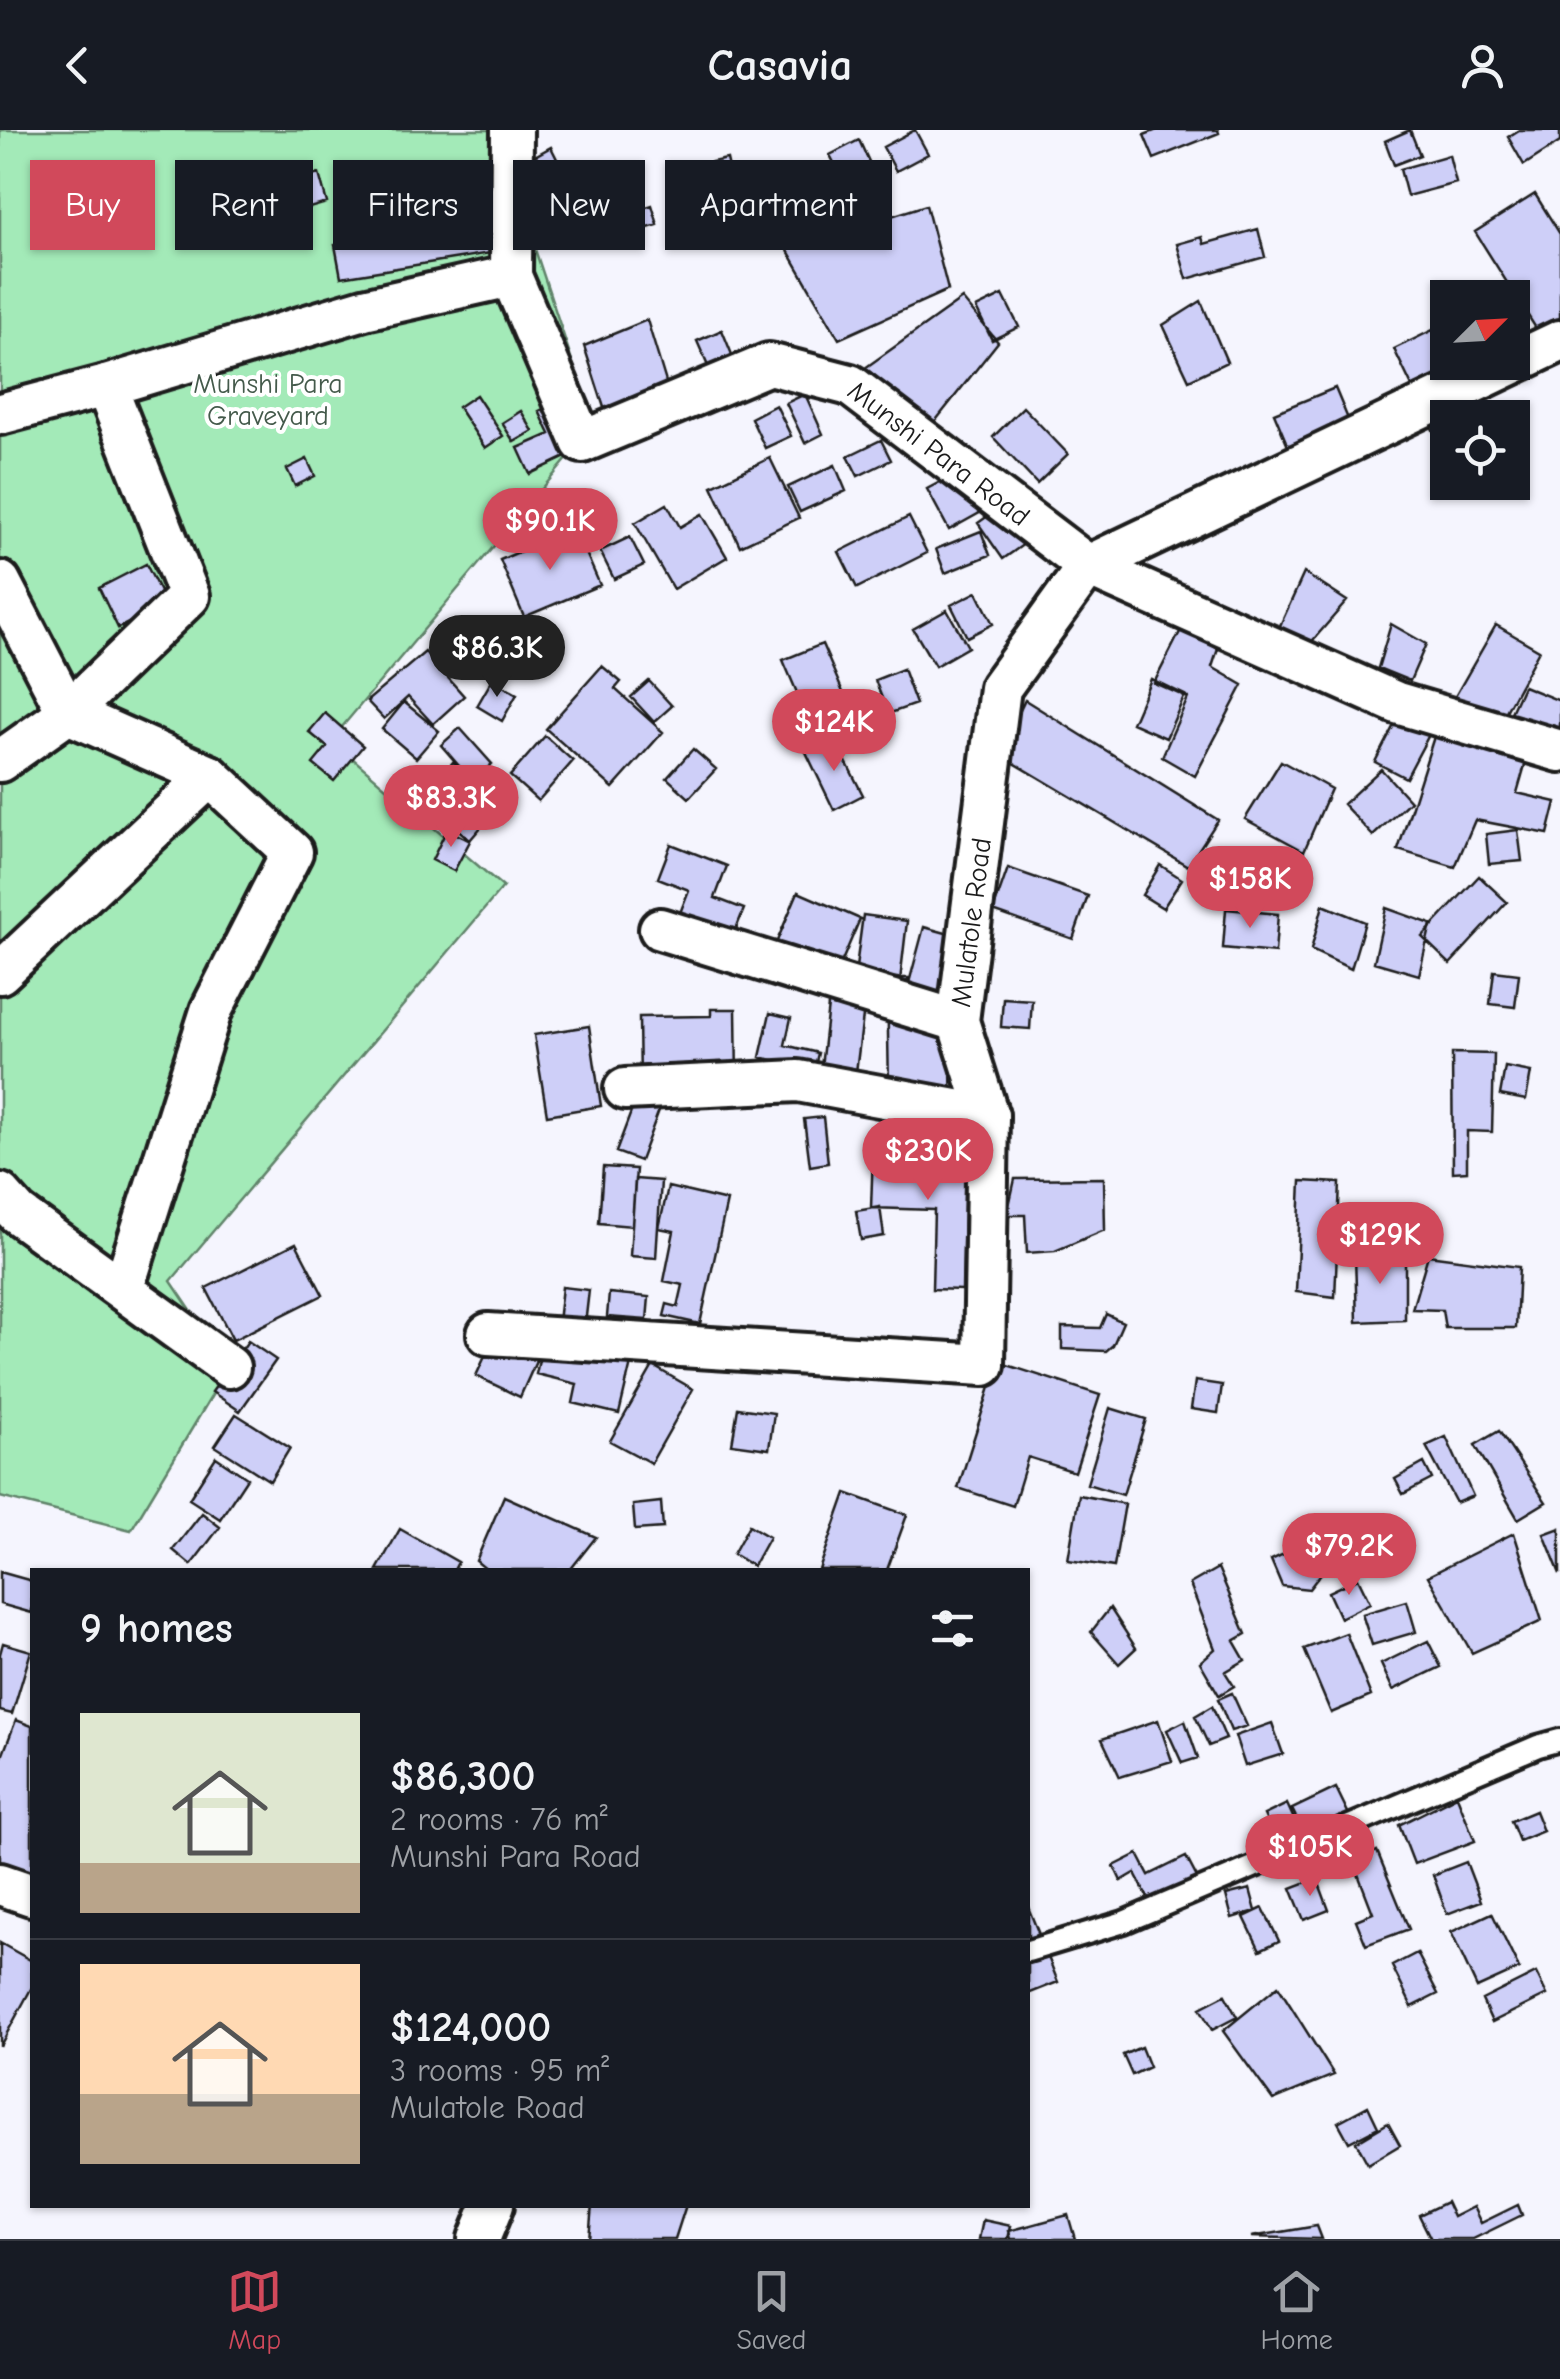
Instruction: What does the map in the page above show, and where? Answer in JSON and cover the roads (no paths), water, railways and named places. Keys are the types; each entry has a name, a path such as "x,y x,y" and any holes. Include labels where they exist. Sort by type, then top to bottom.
{"street":[{"name":"Munshi Para Road","path":"512,130 511,276 582,442 769,364 850,384 1088,566"},
{"path":"0,414 364,309 511,276"},
{"path":"1088,566 1560,341"},
{"path":"0,761 68,713 189,596 106,386"},
{"path":"1088,566 1397,703 1560,750"},
{"name":"Mulatole Road","path":"488,1334 984,1365 988,1116 958,1021 1000,688 1088,566"},
{"path":"0,582 68,713 210,776 292,852 210,1011 123,1289"},
{"path":"0,972 210,776"},
{"path":"660,929 958,1021"},
{"path":"625,1089 798,1080 988,1116"},
{"path":"6,1213 123,1289 229,1366"},
{"path":"0,1884 30,1894"},
{"path":"479,2239 492,2208"}],"lane":[{"path":"1030,1950 1124,1922 1560,1740"}],"park label":[{"name":"Munshi Para Graveyard","path":"268,399"}]}
